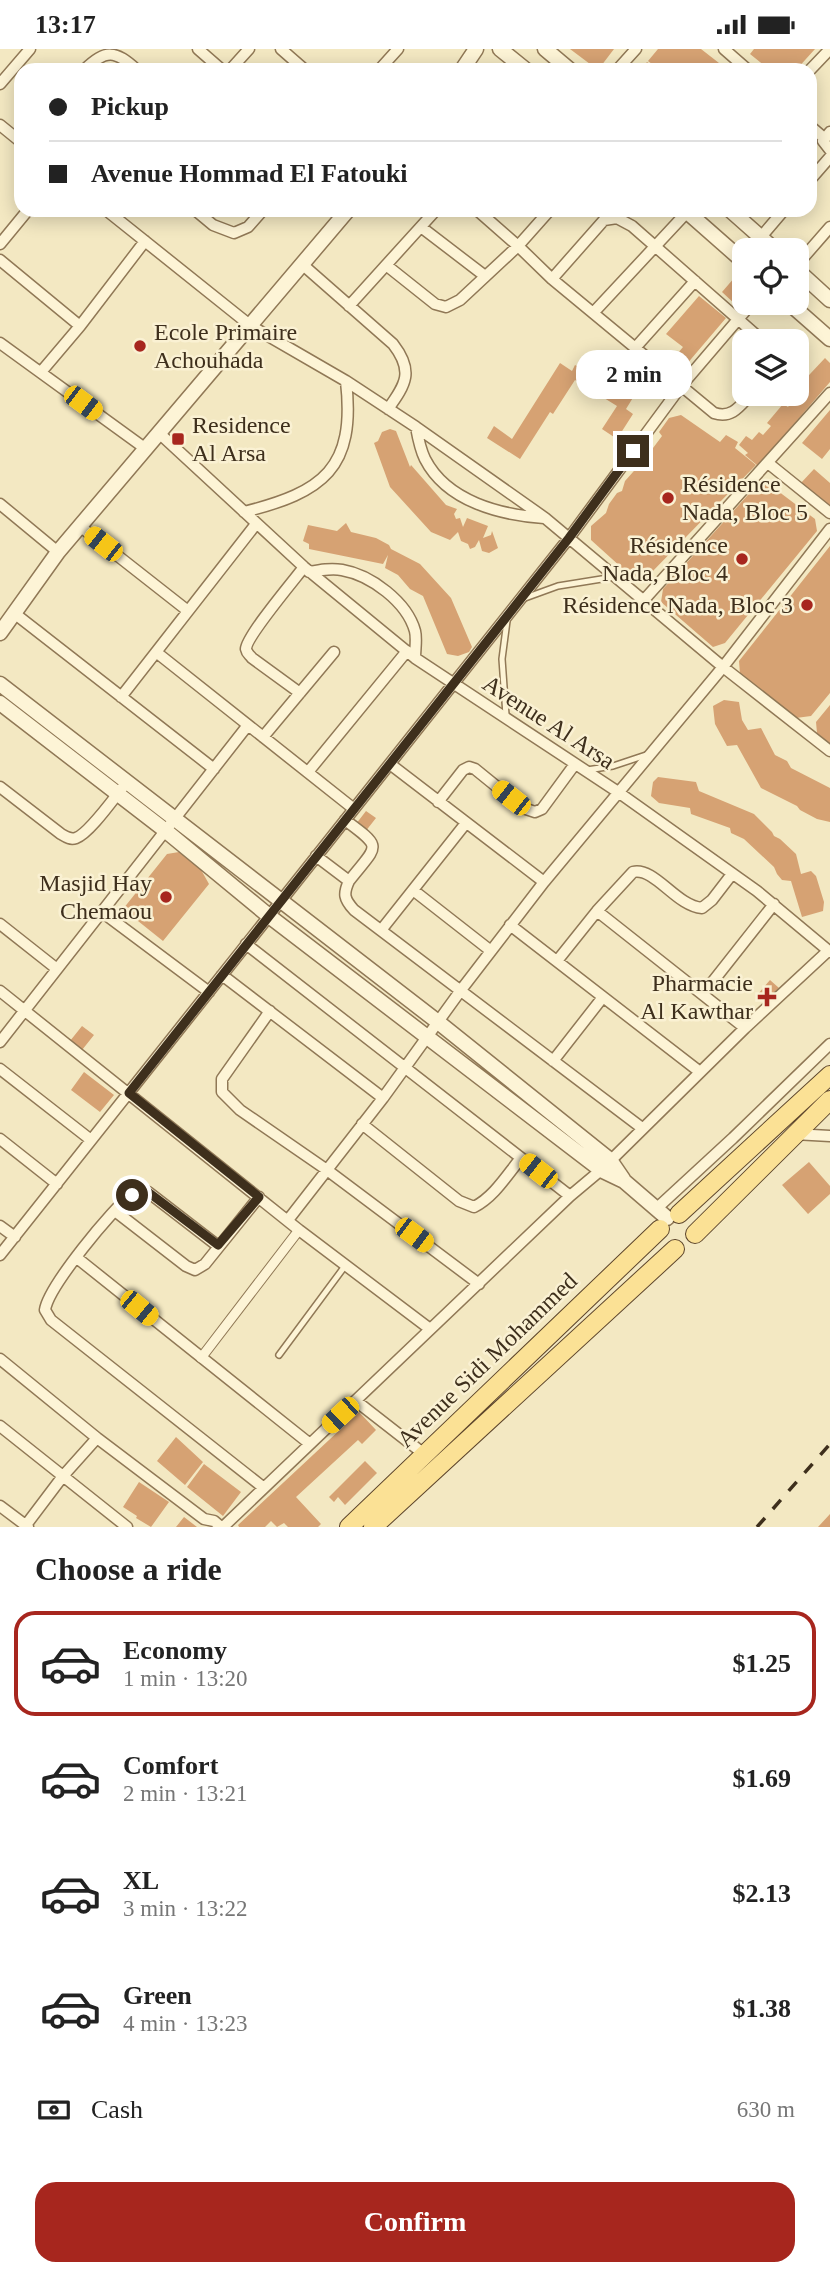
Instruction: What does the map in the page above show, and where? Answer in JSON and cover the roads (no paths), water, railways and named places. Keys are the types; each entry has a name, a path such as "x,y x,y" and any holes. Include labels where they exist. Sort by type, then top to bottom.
{"main road":[{"name":"Avenue Sidi Mohammed","path":"349,1527 665,1217 830,1075"},
{"path":"695,1234 694,1224 688,1217 665,1217 661,1238 667,1246 684,1248 830,1100"},
{"name":"Avenue Sidi Mohammed","path":"373,1527 675,1249"}],"street":[{"path":"18,63 30,49"},
{"path":"198,49 214,63"},
{"path":"236,63 249,49"},
{"path":"281,49 297,63"},
{"path":"385,63 398,49"},
{"path":"500,49 517,63"},
{"path":"545,49 562,63"},
{"path":"623,63 636,49"},
{"path":"724,49 740,63"},
{"path":"90,63 95,58 109,53 122,56 130,63"},
{"path":"0,85 14,68"},
{"path":"0,125 14,136"},
{"path":"827,135 823,143 830,150"},
{"path":"817,172 830,157"},
{"path":"0,244 22,217"},
{"path":"115,217 251,326 346,381 545,518 723,667 830,751"},
{"path":"203,217 212,225 233,233 248,227 257,217"},
{"path":"0,633 58,552 342,217"},
{"path":"349,306 430,217"},
{"path":"486,217 552,279 714,413 723,416 736,411 740,406"},
{"path":"386,265 442,307 460,300 518,246 544,217"},
{"path":"594,312 682,217"},
{"path":"694,217 732,251"},
{"path":"738,217 761,237 778,217"},
{"path":"552,279 607,218 617,218 625,221 655,246 750,329"},
{"path":"421,227 485,276"},
{"path":"809,252 830,227"},
{"path":"41,372 145,241"},
{"path":"0,260 80,326"},
{"path":"303,265 393,344 405,364 402,389 388,409"},
{"path":"809,279 829,298"},
{"path":"635,348 695,281"},
{"path":"0,1255 569,538 682,386 741,315"},
{"path":"803,315 830,339"},
{"path":"0,343 146,449"},
{"path":"244,512 295,498 312,488 333,466 342,451 346,434 346,381"},
{"path":"643,601 830,393"},
{"path":"416,427 425,460 454,490 487,508 509,515 545,518"},
{"name":"Avenue Al Arsa","path":"159,433 307,569 411,655 618,792 774,904 830,951"},
{"path":"768,463 830,513"},
{"path":"0,505 58,552"},
{"path":"121,697 256,524"},
{"path":"81,527 188,611"},
{"path":"288,1220 383,1098 510,925 723,667 830,529"},
{"path":"300,693 252,658 246,647 253,634 307,569 347,571 366,578 399,604 411,619 416,636 411,655 308,772"},
{"path":"15,613 214,769"},
{"path":"156,652 354,809"},
{"path":"263,737 334,652"},
{"path":"0,684 171,826 281,901 438,1021 665,1217 733,1138 830,1044"},
{"path":"0,703 122,788"},
{"path":"0,1042 248,725"},
{"path":"390,764 544,882"},
{"path":"438,801 463,770 469,767 523,808 535,812 542,809 580,767"},
{"path":"0,787 70,839 75,839 87,830 122,788"},
{"path":"345,820 371,839 374,845 372,852 344,891 345,899 354,910 642,1128"},
{"path":"382,929 466,823"},
{"path":"171,826 269,916 426,1038 605,1165"},
{"path":"316,856 349,881"},
{"path":"557,961 626,878 638,870 646,872 684,902 702,908 712,900 732,874"},
{"path":"413,890 491,951"},
{"path":"703,995 774,904"},
{"path":"597,911 745,1028"},
{"path":"103,912 209,992"},
{"path":"0,924 57,969"},
{"path":"510,925 700,1072"},
{"path":"247,944 570,1196"},
{"path":"0,1359 205,1523 214,1521 222,1527 605,1165 745,1028 830,951"},
{"path":"222,975 383,1098"},
{"path":"0,991 299,1230 430,1329"},
{"path":"553,1061 603,997"},
{"path":"270,1011 225,1074 222,1092 240,1110 327,1170 479,1284"},
{"path":"0,1069 91,1140"},
{"path":"362,1124 459,1202 474,1207 491,1194 522,1158"},
{"path":"794,1134 830,1136"},
{"path":"0,1139 57,1184"},
{"path":"218,1245 144,1190 135,1192 76,1258 49,1297 45,1310 51,1320 264,1488"},
{"path":"116,1211 195,1270 205,1264 259,1197"},
{"path":"0,1226 15,1237"},
{"path":"201,1358 299,1230"},
{"path":"76,1258 310,1444"},
{"path":"356,1401 424,1454"},
{"path":"0,1426 127,1527"},
{"path":"0,1506 27,1526 63,1476 97,1438"}],"lane":[{"path":"519,600 558,586 614,577"},
{"path":"506,718 502,659 508,614"},
{"path":"580,767 613,766 651,753"},
{"path":"279,1355 345,1266"}],"railway":[{"path":"757,1527 830,1444"}],"place":[{"name":"Ecole Primaire Achouhada","path":"140,346"},
{"name":"Residence Al Arsa","path":"178,439"},
{"name":"Résidence Nada, Bloc 5","path":"668,498"},
{"name":"Résidence Nada, Bloc 4","path":"742,559"},
{"name":"Résidence Nada, Bloc 3","path":"807,605"},
{"name":"Masjid Hay Chemaou","path":"166,897"},
{"name":"Pharmacie Al Kawthar","path":"767,997"}]}
